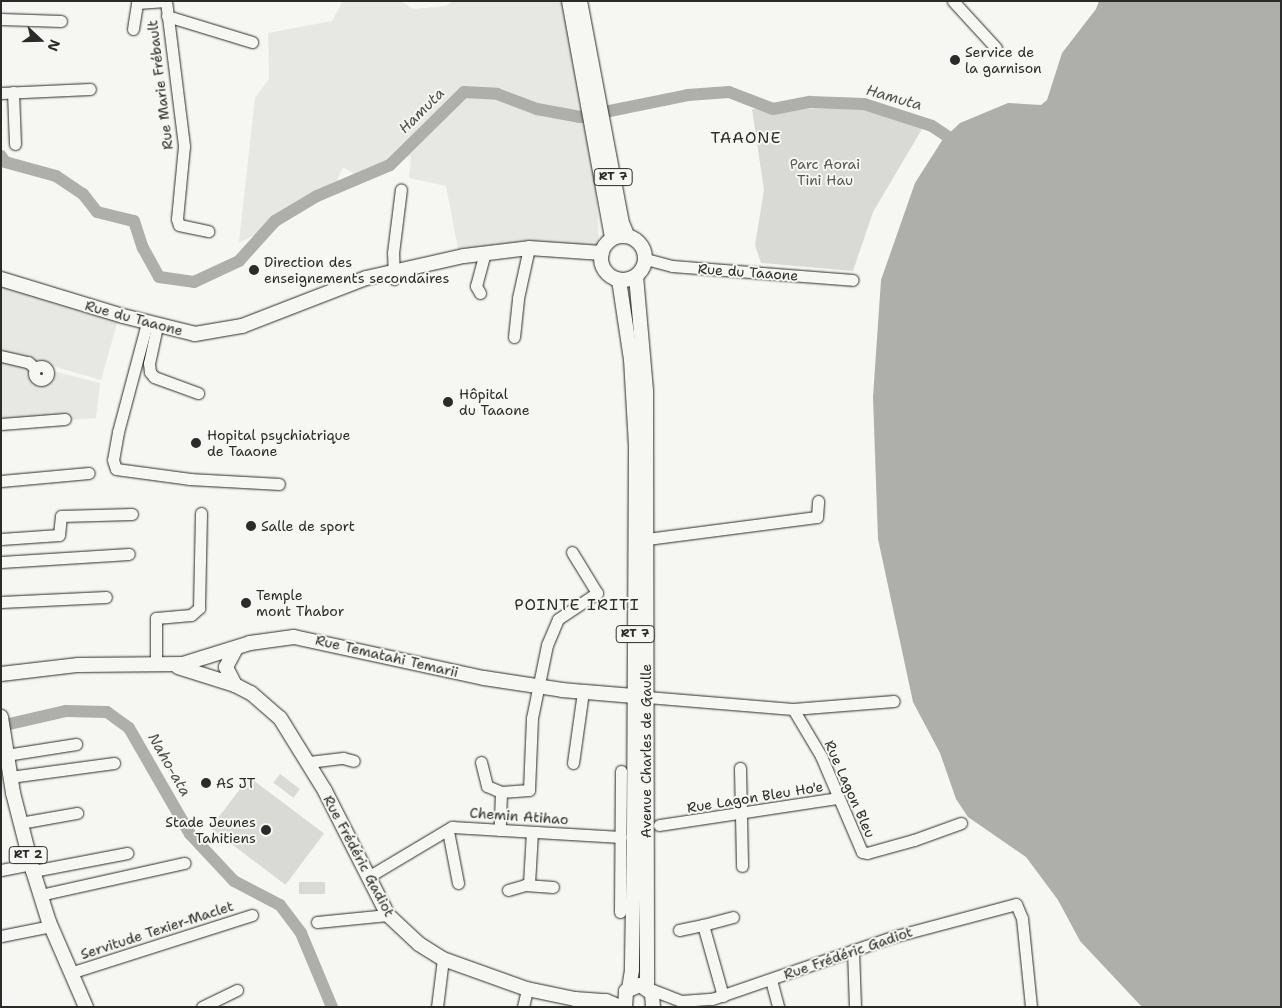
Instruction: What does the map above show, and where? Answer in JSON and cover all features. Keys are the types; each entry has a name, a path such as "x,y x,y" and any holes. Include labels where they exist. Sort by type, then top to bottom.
{"main road":[{"name":"RT 7","path":"569,1 622,223 627,235 640,242 646,259"},
{"name":"RT 7","path":"580,1 593,103"},
{"name":"RT 7","path":"597,120 612,238"},
{"path":"627,235 612,238 602,253 605,270 619,280 636,276 646,259"},
{"name":"Rue du Taaone","path":"1,279 152,324 195,334 242,326 351,284 464,256 478,257 529,248 602,253"},
{"name":"Avenue Charles de Gaulle","path":"626,996 632,970 640,696 647,539 646,391 636,276"},
{"name":"Avenue Charles de Gaulle","path":"619,280 631,359 636,424 640,696 648,988"},
{"name":"Rue Tematahi Temarii","path":"1,674 78,665 190,663 270,638 305,638 449,671 537,686 640,696"},
{"path":"235,685 226,667 236,648"},
{"name":"Rue Frédéric Gadiot","path":"190,663 218,673 251,693 280,718 309,762 388,915 411,937 443,959 527,988 575,999 606,1001 626,996 638,985 648,988"},
{"name":"Rue Frédéric Gadiot","path":"163,664 235,685"},
{"name":"RT 2","path":"1,717 10,777 32,868 51,926 86,1007"},
{"name":"RT 7","path":"648,988 661,1006"},
{"name":"Rue Frédéric Gadiot","path":"606,1001 620,1007"}],"street":[{"name":"Rue Marie Frébault","path":"166,1 184,146 176,219 179,225 208,231"},
{"path":"132,29 137,3 166,1"},
{"path":"953,1 996,48"},
{"path":"966,13 971,1"},
{"path":"168,16 252,42"},
{"path":"1,19 61,21"},
{"path":"1,93 90,89"},
{"path":"14,92 15,144"},
{"path":"393,275 401,189"},
{"path":"514,337 518,298 529,248"},
{"path":"478,257 476,286 480,293"},
{"name":"Rue du Taaone","path":"646,259 672,266 852,280"},
{"path":"152,324 150,372 154,376 198,393"},
{"path":"152,324 118,432 113,460 116,469 190,479 279,484"},
{"path":"1,356 28,362 35,368"},
{"path":"1,424 65,419"},
{"path":"1,481 89,473"},
{"path":"647,539 817,517 818,501"},
{"path":"163,664 156,618 191,615 199,608 201,513"},
{"path":"1,539 59,535 61,516 132,514"},
{"path":"481,762 487,786 501,792 529,790 532,718 537,686 547,645 558,619 597,593 572,552"},
{"path":"1,562 129,554"},
{"path":"1,602 106,597"},
{"path":"573,763 584,692"},
{"name":"Rue Tematahi Temarii","path":"640,696 793,709 894,701"},
{"name":"Rue Lagon Bleu","path":"793,709 821,756 862,852 867,853 961,823"},
{"path":"6,755 76,744"},
{"path":"309,762 343,758 354,761"},
{"path":"10,777 114,763"},
{"path":"740,768 739,816 742,866"},
{"path":"620,912 621,771"},
{"path":"500,830 501,792"},
{"name":"Rue Lagon Bleu Ho'e","path":"659,825 739,816 838,798"},
{"path":"19,820 76,810"},
{"name":"Chemin Atihao","path":"368,878 452,827 621,837"},
{"path":"448,831 458,883"},
{"path":"529,884 532,832"},
{"path":"1,870 32,868 127,853"},
{"path":"40,895 184,863"},
{"path":"508,890 529,884 553,887"},
{"name":"Rue Frédéric Gadiot","path":"661,1006 681,1001 716,1000 853,950 942,922 1016,904 1022,918 1031,1007"},
{"name":"Servitude Texier-Maclet","path":"70,973 252,915"},
{"path":"317,922 388,915"},
{"path":"679,930 733,917"},
{"path":"703,925 716,1000"},
{"path":"1,936 51,926"},
{"path":"853,950 855,1007"},
{"path":"437,1007 443,959"},
{"path":"771,980 778,1007"},
{"path":"523,1007 527,988"},
{"name":"Rue Frédéric Gadiot","path":"648,988 681,1001"},
{"path":"202,1007 237,990"}],"shaded area":[{"path":"343,1 400,1 414,9 446,6 452,1 562,1 595,162 599,245 528,243 460,259 446,186 409,178 411,156 354,174 343,167 337,181 295,203 261,233 239,242 255,98 269,79 268,33 332,21"},
{"path":"1099,1 1281,1 1281,1007 1142,1007 1080,941 1058,900 1026,857 968,817 956,799 940,753 913,702 878,539 873,397 881,280 915,183 943,139 960,123 1008,103 1041,105 1047,100 1062,53 1096,9"},
{"path":"1,282 118,320 101,380 1,351"},
{"path":"1,358 100,383 96,418 1,425"}],"green space":[{"name":"Parc Aorai Tini Hau","path":"876,108 922,129 873,212 853,271 761,263 755,245 764,190 752,109"},
{"path":"280,774 300,789 293,798 273,783"},
{"name":"Stade Jeunes Tahitiens","path":"249,777 324,834 286,885 210,828"},
{"path":"299,882 325,882 325,894 299,894"}],"waterway":[{"name":"Hamuta","path":"1,156 5,162 56,176 83,194 97,212 134,221 143,248 159,277 194,282 239,261 275,221 317,196 390,165 464,92 497,94 537,109 580,117 688,95 729,92 773,109 810,102 864,104 932,126 947,136"},
{"name":"Naho-ata","path":"1,726 66,711 107,712 129,728 190,834 234,881 280,905 301,933 332,1007"}],"place":[{"name":"Service de la garnison","path":"955,60"},
{"name":"Direction des enseignements secondaires","path":"254,270"},
{"name":"Hôpital du Taaone","path":"448,402"},
{"name":"Hopital psychiatrique de Taaone","path":"196,443"},
{"name":"Salle de sport","path":"251,526"},
{"name":"Temple mont Thabor","path":"246,603"},
{"name":"AS JT","path":"206,783"},
{"name":"Stade Jeunes Tahitiens","path":"266,830"}],"district":[{"name":"TAAONE","path":"746,138"},
{"name":"POINTE IRITI","path":"577,605"}]}
